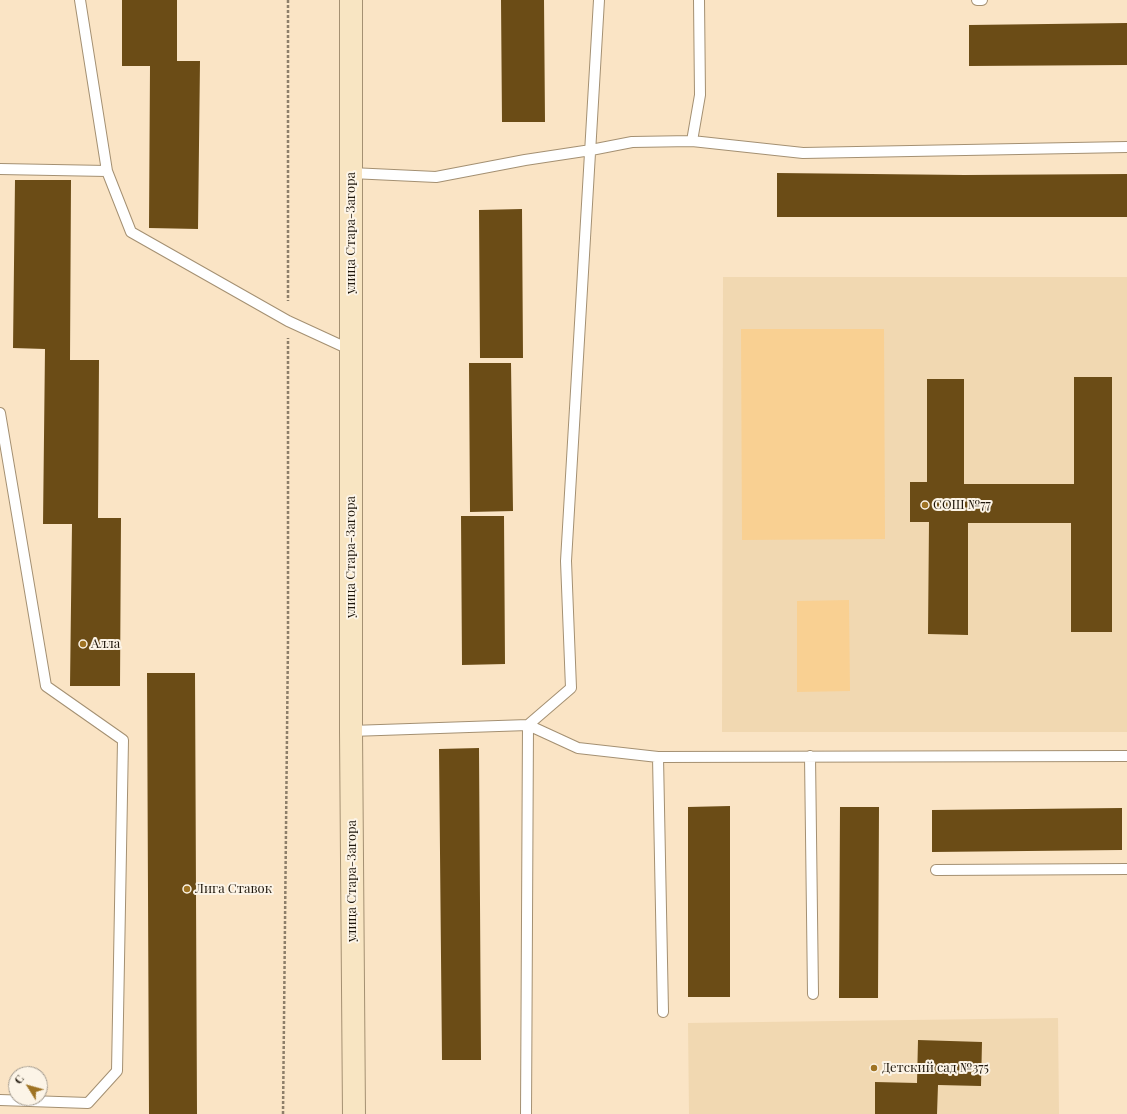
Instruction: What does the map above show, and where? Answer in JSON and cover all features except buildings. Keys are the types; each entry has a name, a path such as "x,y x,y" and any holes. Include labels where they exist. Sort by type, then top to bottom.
{"main road":[{"name":"улица Стара-Загора","path":"351,0 351,731 354,1114"}],"lane":[{"path":"80,0 107,170 131,232 288,320 351,350"},
{"path":"526,1114 528,725 572,688 566,561 599,0"},
{"path":"692,141 700,95 699,0"},
{"path":"976,0 982,0"},
{"path":"351,173 436,177 632,142 692,141 803,153 1127,147"},
{"path":"0,170 107,170"},
{"path":"0,413 46,686 123,740 117,1071 88,1103 0,1100"},
{"path":"351,731 528,725 578,748 658,757 1127,756"},
{"path":"810,756 813,994"},
{"path":"658,757 663,1012"},
{"path":"936,870 1127,869"}],"path":[{"path":"283,1114 288,639 288,0"}],"shaded area":[{"name":"СОШ №77","path":"723,277 1127,277 1127,732 722,732"},
{"path":"741,329 884,329 885,539 742,540"},
{"path":"849,600 850,691 797,692 797,601"},
{"name":"Детский сад №375","path":"1058,1018 1059,1114 689,1114 688,1023"}],"place":[{"name":"СОШ №77","path":"925,505"},
{"name":"Алла","path":"83,644"},
{"name":"Лига Ставок","path":"187,889"},
{"name":"Детский сад №375","path":"874,1068"}]}
